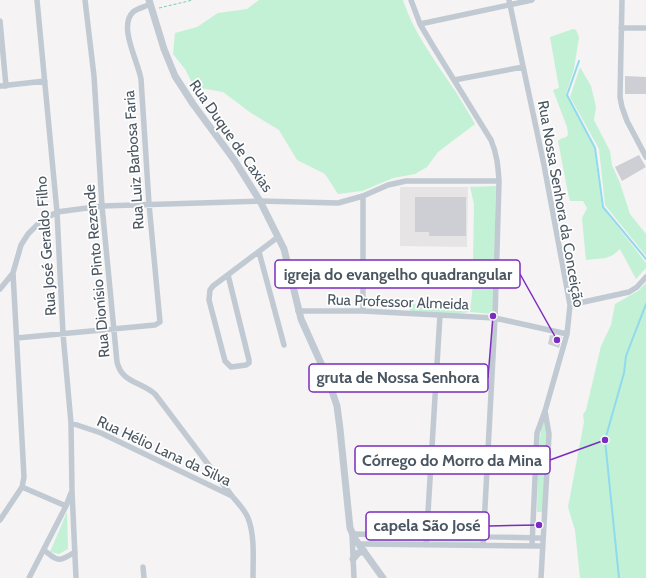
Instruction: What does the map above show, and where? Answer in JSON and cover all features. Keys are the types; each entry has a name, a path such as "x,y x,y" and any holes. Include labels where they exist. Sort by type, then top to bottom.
{"street":[{"name":"Rua José Geraldo Filho","path":"37,0 56,212 63,334 71,423 76,578"},
{"name":"Rua Dionísio Pinto Rezende","path":"85,0 94,76 102,206 119,370 123,375 144,386 155,394 232,496"},
{"path":"411,0 420,24 491,140 496,151 498,161 499,181 495,318 483,545"},
{"path":"420,24 510,2 532,0"},
{"path":"622,0 620,97 627,121 646,157"},
{"name":"Rua Nossa Senhora da Conceição","path":"510,2 544,165 570,305 568,334 537,434 532,546"},
{"name":"Rua Duque de Caxias","path":"150,4 164,49 175,76 193,104 227,148 260,201 288,260 298,311 328,379 337,406 349,522 352,534 383,578"},
{"name":"Rua Luiz Barbosa Faria","path":"114,328 155,325 160,322 149,204 141,78 127,32 129,17 133,13 150,4"},
{"path":"0,21 3,86 45,81"},
{"path":"621,28 646,28"},
{"path":"454,80 523,67"},
{"path":"0,520 24,482 13,274 21,246 28,234 41,221 56,212 102,206 260,201 338,203 363,196 388,185 406,181 499,181"},
{"path":"363,196 363,311"},
{"path":"228,276 249,360 249,363 246,366 231,367 226,364 209,300 210,290 213,286 278,237"},
{"path":"259,252 284,345"},
{"path":"0,288 13,274"},
{"path":"570,305 629,292 646,277"},
{"name":"Rua Professor Almeida","path":"298,311 363,311 495,318 568,334"},
{"path":"426,545 440,315"},
{"path":"17,338 114,328"},
{"name":"Rua Nossa Senhora da Conceição","path":"541,578 542,538 549,434 545,411"},
{"name":"Rua Hélio Lana da Silva","path":"71,423 101,434 232,496 244,510 250,526 252,546 252,577"},
{"path":"22,487 66,506"},
{"path":"29,578 66,506 72,491"},
{"path":"354,578 352,534 542,538"},
{"path":"359,544 542,546"},
{"path":"44,550 54,559 58,560 75,552"},
{"path":"353,559 358,553 364,551"},
{"path":"143,567 144,578"}],"path":[{"path":"150,4 193,0"}],"shaded area":[{"path":"400,187 468,187 467,247 400,246"}],"green space":[{"path":"259,0 403,0 418,34 475,124 438,152 427,167 415,174 393,178 362,191 338,194 325,174 297,160 279,130 251,113 223,92 194,87 185,69 173,54 175,33 197,27 218,13 247,9"},
{"path":"573,29 576,30 579,37 574,69 566,94 594,148 602,207 646,263 646,268 636,279 620,249 613,255 606,258 586,260 582,218 587,208 583,201 570,201 558,141 568,135 567,127 553,90 559,88 550,37"},
{"path":"580,67 591,86 596,107 594,120 610,151 612,165 620,183 630,214 646,234 646,256 605,205 599,149 570,97"},
{"path":"496,186 493,314 470,312 474,274 474,204 470,187"},
{"path":"646,283 646,578 580,578 575,530 568,507 584,422 583,415 586,410 601,346 611,325 615,304 638,291"},
{"path":"410,304 469,307 469,312 457,314 410,312"},
{"path":"546,417 548,432 543,512 537,512 538,465 541,428"},
{"path":"67,512 68,549 59,554 50,552"},
{"path":"367,535 425,536 424,543 367,543"},
{"path":"428,536 482,538 481,544 427,543"}],"building":[{"path":"625,76 646,77 646,94 625,94"},
{"path":"639,155 646,167 622,181 615,167"},
{"path":"415,197 466,197 466,236 429,236 429,232 415,232"},
{"path":"550,335 562,337 559,348 548,344"}],"waterway":[{"path":"579,61 567,95 595,148 603,207 646,259"},
{"path":"619,578 605,440 624,373 626,356 646,304"}],"place":[{"name":"gruta de Nossa Senhora","path":"493,316"},
{"name":"igreja do evangelho quadrangular","path":"557,340"},
{"name":"Córrego do Morro da Mina","path":"605,440"},
{"name":"capela São José","path":"539,525"}]}
